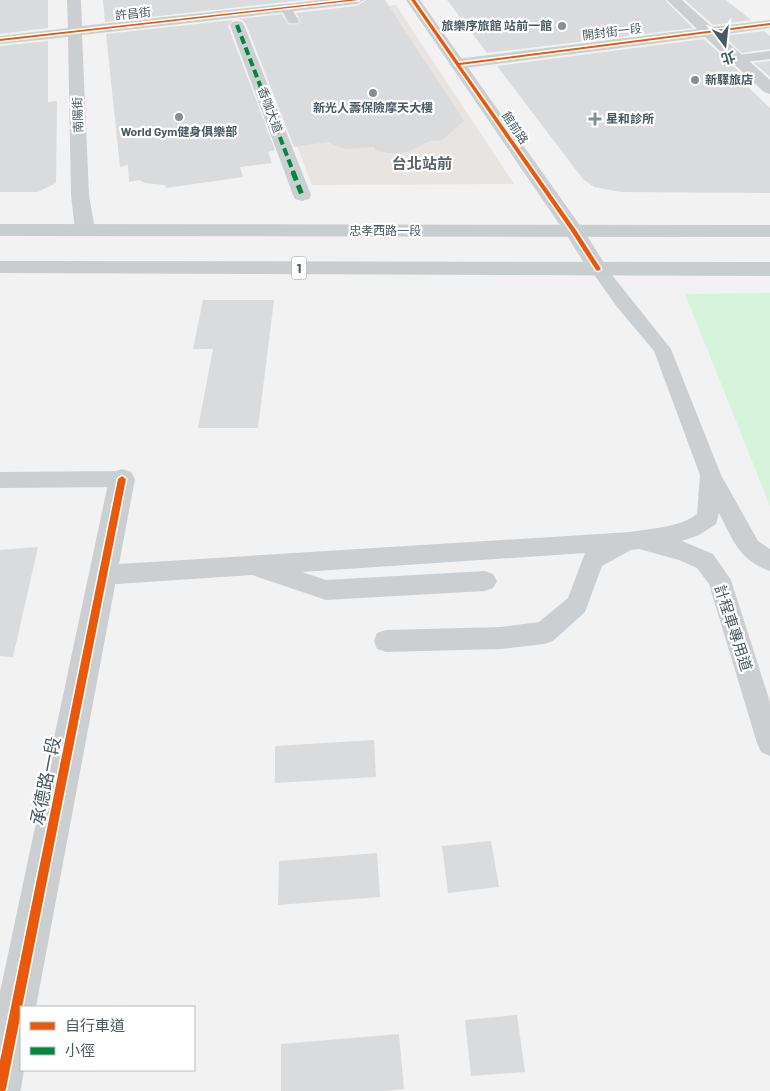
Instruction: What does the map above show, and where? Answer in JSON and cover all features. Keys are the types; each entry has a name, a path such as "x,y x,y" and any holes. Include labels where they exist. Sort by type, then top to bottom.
{"main road":[{"name":"忠孝西路一段","path":"0,230 770,231"},
{"name":"1","path":"0,267 770,270"}],"street":[{"name":"南陽街","path":"74,0 80,195 85,230"},
{"name":"許昌街","path":"0,40 290,14 357,0"},
{"name":"館前路","path":"413,0 574,231 598,269"},
{"path":"674,0 770,89"},
{"name":"開封街一段","path":"457,64 770,24"},
{"name":"香咖大道","path":"237,25 302,195"},
{"name":"承德路一段","path":"0,1089 122,479"}],"lane":[{"path":"738,59 770,55"},
{"path":"598,269 623,304 662,348 711,475 750,548 770,562"},
{"path":"102,575 661,537 697,528 708,518 711,475"},
{"path":"0,480 122,479"},
{"path":"386,641 501,638 544,633 577,605 593,560 630,540"},
{"name":"計程車專用道","path":"630,540 644,541 683,551 704,562 719,580 770,743"},
{"path":"250,564 326,590 485,581"}],"shaded area":[{"name":"新光人壽保險摩天大樓","path":"396,5 514,184 312,185 250,23"}],"green space":[{"path":"770,293 770,506 685,294"}],"building":[{"path":"0,0 48,0 48,28 0,34"},
{"path":"103,0 303,0 105,22"},
{"name":"新光人壽保險摩天大樓","path":"366,0 385,0 464,121 442,140 430,141 408,152 388,153 376,151 374,147 344,149 328,142 294,147 246,24 238,19 282,14 287,24 297,25 301,21 296,13 357,6"},
{"path":"447,0 665,0 693,28 487,53"},
{"path":"685,0 726,0 751,20 713,25"},
{"path":"233,20 228,26 275,150 268,152 272,163 240,167 243,177 166,188 165,185 145,183 139,180 129,182 128,165 120,167 106,34"},
{"path":"764,31 770,36 770,49 742,53 724,36"},
{"path":"704,39 749,81 743,82 770,108 770,193 621,192 594,187 583,179 497,66"},
{"path":"48,41 48,102 57,101 56,183 38,192 0,192 0,46"},
{"path":"770,61 770,77 754,63"},
{"path":"203,300 274,300 258,428 198,428 213,349 193,349"},
{"path":"38,547 13,657 0,656 0,550"},
{"path":"374,740 376,777 275,783 275,746"},
{"path":"491,841 499,887 448,893 442,846"},
{"path":"377,853 380,897 278,905 279,861"},
{"path":"517,1015 525,1072 471,1076 465,1020"},
{"path":"399,1034 404,1089 384,1091 281,1091 281,1044"}],"marked path":[{"path":"237,25 302,195"}],"cycle path":[{"path":"0,40 357,0"},
{"path":"413,0 574,231 598,269"},
{"path":"457,64 770,24"},
{"path":"0,1089 122,479"}],"place":[{"name":"旅樂序旅館 站前一館","path":"562,26"},
{"name":"新驛旅店","path":"695,80"},
{"name":"新光人壽保險摩天大樓","path":"373,93"},
{"name":"World Gym健身俱樂部","path":"179,117"},
{"name":"星和診所","path":"595,119"}],"district":[{"name":"台北站前","path":"422,164"}]}
